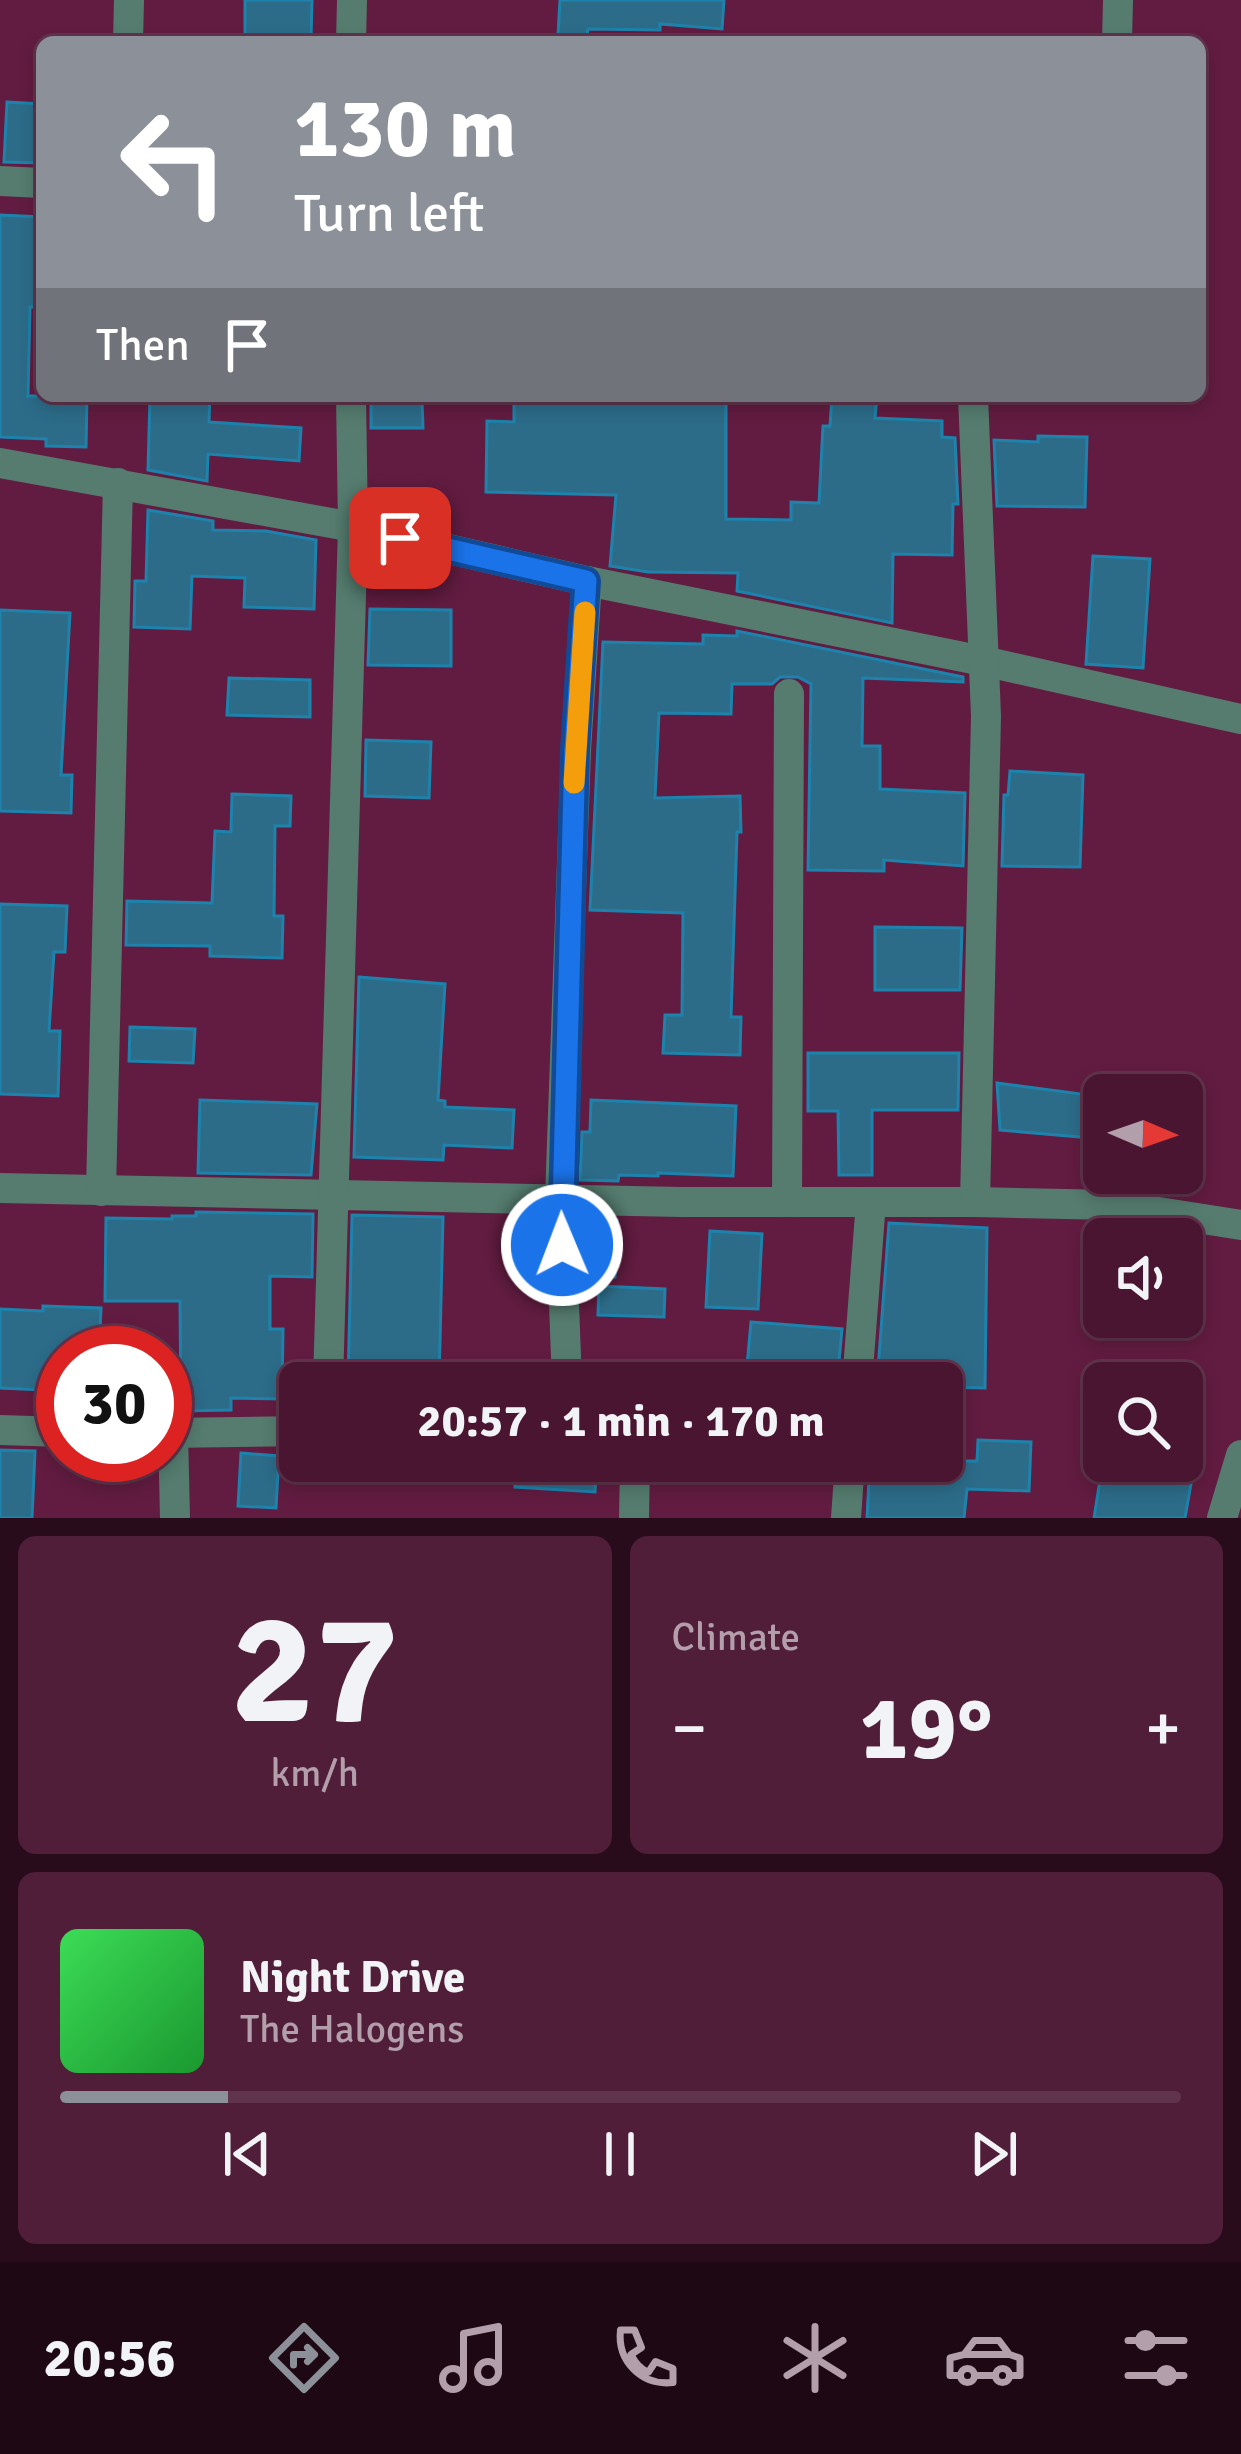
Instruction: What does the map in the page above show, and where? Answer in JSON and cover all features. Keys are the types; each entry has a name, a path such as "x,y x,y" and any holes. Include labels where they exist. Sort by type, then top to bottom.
{"street":[{"path":"128,36 129,0"},
{"path":"351,36 352,0"},
{"path":"1118,0 1118,36"},
{"path":"0,181 36,183"},
{"path":"329,1362 353,527 351,402"},
{"path":"973,402 986,739 975,1202"},
{"path":"0,464 353,527 1241,719"},
{"path":"101,1191 118,483"},
{"path":"566,1362 560,1199 575,750 586,581"},
{"path":"787,1202 790,694"},
{"path":"0,1188 1114,1205 1241,1225"},
{"path":"858,1362 871,1202"},
{"path":"0,1430 36,1431"},
{"path":"192,1433 279,1431"},
{"path":"1222,1518 1241,1455"},
{"path":"172,1482 175,1518"},
{"path":"634,1518 635,1482"},
{"path":"846,1518 849,1482"}],"building":[{"path":"245,0 312,0 311,36 245,36"},
{"path":"560,0 724,0 722,29 660,24 660,30 588,29 587,36 558,35"},
{"path":"7,102 36,104 36,163 4,162"},
{"path":"0,215 36,217 36,307 30,307 28,396 36,396 36,402 87,402 86,447 46,446 46,439 0,437"},
{"path":"150,402 210,402 209,422 301,428 299,461 208,454 207,481 148,470"},
{"path":"371,402 422,402 423,428 371,428"},
{"path":"514,402 726,402 726,519 791,520 791,502 819,503 823,426 830,426 832,402 876,402 875,418 942,421 942,437 955,438 958,504 953,504 952,555 893,554 892,623 737,591 738,573 648,572 610,566 616,495 486,492 487,421 514,422"},
{"path":"1038,436 1087,437 1085,507 997,506 994,440 1038,442"},
{"path":"148,510 213,521 213,530 266,531 316,540 314,609 244,607 245,578 192,576 190,629 134,627 135,581 146,581"},
{"path":"1093,556 1150,559 1143,668 1086,664"},
{"path":"370,609 451,610 451,666 368,665"},
{"path":"0,610 70,613 61,775 72,775 71,813 0,811"},
{"path":"737,631 963,677 963,682 863,678 862,746 880,746 880,789 965,793 963,866 884,860 884,871 808,870 811,684 798,677 780,677 772,684 732,684 731,714 659,713 655,798 740,796 741,832 737,832 731,1017 741,1017 740,1055 663,1053 665,1015 682,1015 683,913 590,910 603,642 703,644 703,635 737,636"},
{"path":"229,678 310,680 310,717 227,715"},
{"path":"366,740 431,742 429,798 365,796"},
{"path":"1010,771 1083,775 1080,867 1002,866 1004,795 1008,795"},
{"path":"232,794 291,796 290,826 275,826 274,916 283,916 282,958 210,956 210,946 126,945 127,901 212,903 215,831 231,832"},
{"path":"0,904 67,906 65,952 54,952 49,1031 60,1031 58,1096 0,1094"},
{"path":"875,927 962,928 960,990 875,990"},
{"path":"359,977 445,984 438,1100 445,1101 445,1107 514,1110 512,1148 444,1145 443,1160 354,1157"},
{"path":"130,1027 195,1029 193,1063 129,1061"},
{"path":"808,1053 959,1053 958,1110 872,1110 872,1175 839,1175 838,1111 808,1111"},
{"path":"997,1083 1083,1094 1083,1137 1000,1130"},
{"path":"200,1100 317,1104 311,1175 198,1173"},
{"path":"591,1100 736,1106 733,1176 658,1173 619,1175 618,1181 580,1180 582,1132 590,1132"},
{"path":"196,1212 313,1214 312,1277 270,1276 270,1329 283,1329 279,1399 231,1398 231,1410 192,1411 192,1326 180,1326 180,1301 105,1301 106,1218 196,1216"},
{"path":"352,1215 443,1217 440,1362 348,1362"},
{"path":"580,1219 617,1220 615,1277 582,1276"},
{"path":"889,1223 987,1228 985,1388 963,1387 963,1362 879,1362"},
{"path":"710,1231 762,1234 758,1309 706,1307"},
{"path":"599,1286 665,1289 664,1317 598,1315"},
{"path":"43,1306 101,1308 100,1326 36,1326 36,1390 0,1388 0,1309 43,1311"},
{"path":"751,1322 842,1329 839,1362 747,1362"},
{"path":"978,1440 1031,1442 1029,1491 967,1489 964,1518 867,1518 869,1482 963,1482 963,1461 977,1461"},
{"path":"0,1450 35,1451 32,1518 0,1518"},
{"path":"241,1453 279,1456 276,1508 238,1506"},
{"path":"515,1482 596,1482 595,1492 515,1487"},
{"path":"1100,1482 1191,1482 1185,1518 1094,1518"}],"slow traffic":[{"path":"574,783 585,612"}],"route":[{"path":"400,538 586,581 575,750 562,1245"}]}
